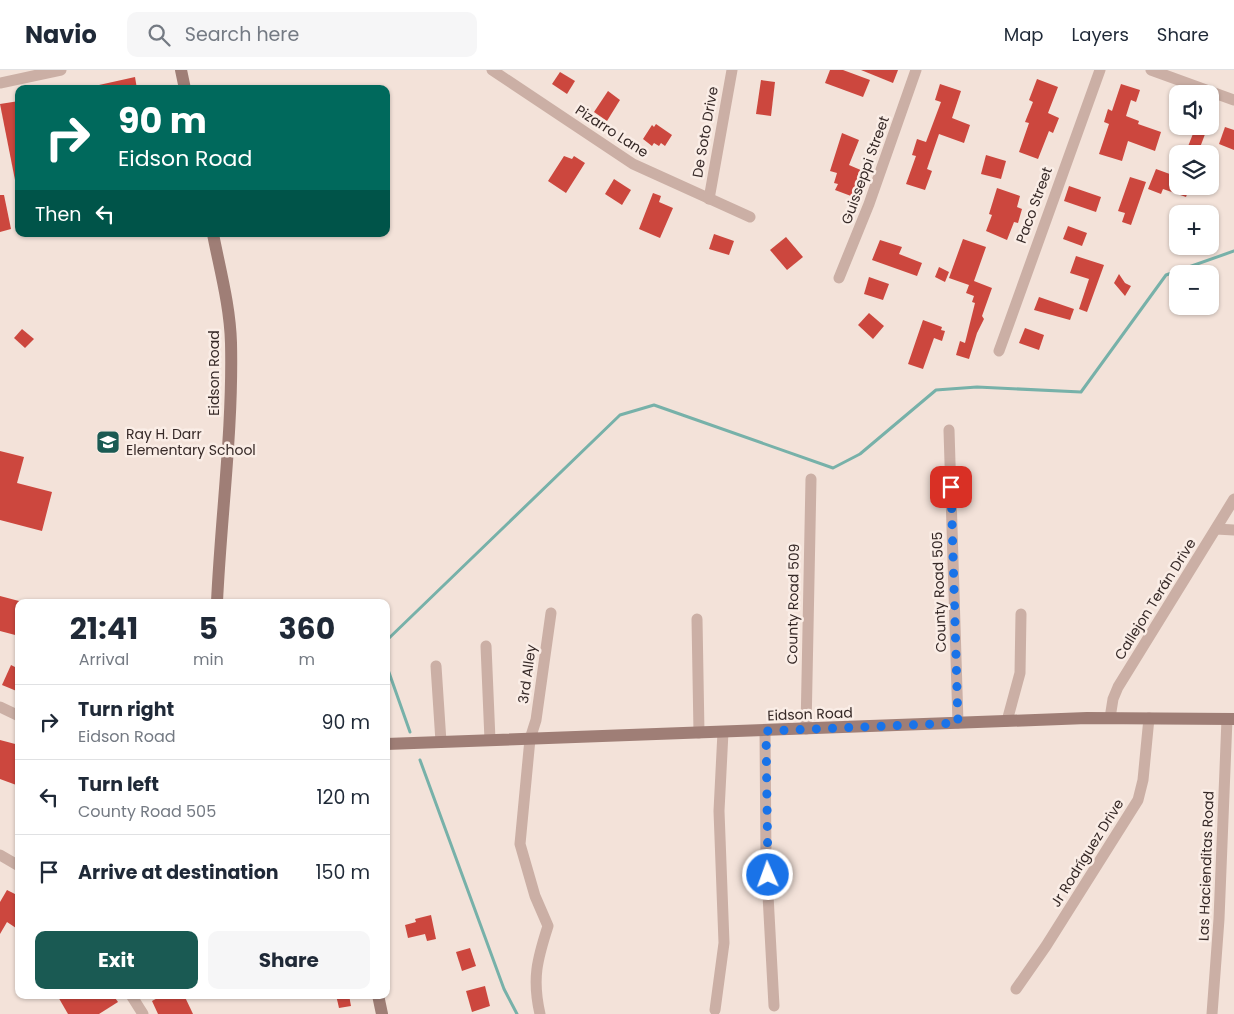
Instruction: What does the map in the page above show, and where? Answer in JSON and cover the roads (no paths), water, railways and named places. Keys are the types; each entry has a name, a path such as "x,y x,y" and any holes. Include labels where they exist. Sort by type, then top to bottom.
{"street":[{"path":"181,70 183,85"},
{"name":"Pizarro Lane","path":"492,70 633,164 750,217"},
{"name":"De Soto Drive","path":"709,199 732,70"},
{"name":"Guisseppi Street","path":"839,278 869,204 916,70"},
{"name":"Paco Street","path":"999,351 1100,70"},
{"path":"1151,70 1234,100"},
{"path":"0,83 55,71"},
{"name":"Eidson Road","path":"214,237 229,315 231,344 229,421 217,599"},
{"name":"County Road 505","path":"949,430 958,723"},
{"name":"County Road 509","path":"806,729 811,479"},
{"name":"Callejon Terán Drive","path":"1110,718 1113,699 1118,687 1234,500"},
{"path":"1216,529 1234,530"},
{"name":"3rd Alley","path":"540,1014 534,990 538,956 548,926 535,896 520,844 530,739 536,720 551,613"},
{"path":"1007,721 1020,673 1021,614"},
{"path":"697,619 699,733"},
{"path":"486,646 490,740"},
{"path":"436,666 441,742"},
{"path":"0,707 15,714"},
{"name":"Eidson Road","path":"390,744 1007,721 1110,718 1231,719"},
{"name":"Jr Rodríguez Drive","path":"1016,989 1046,946 1138,800 1143,780 1148,718"},
{"name":"Las Hacienditas Road","path":"1212,1014 1231,719"},
{"path":"766,731 766,858 774,1006"},
{"path":"716,1010 724,942 719,811 723,732"},
{"path":"0,854 15,863"},
{"path":"134,999 143,1014"},
{"path":"379,999 382,1014"}],"waterway":[{"path":"390,637 620,415 654,405 833,468 860,454 936,390 977,387 1081,392 1166,275 1234,251"},
{"path":"390,675 410,732"},
{"path":"420,760 504,989 517,1014"}],"place":[{"name":"Ray H. Darr Elementary School","path":"108,442"}]}
